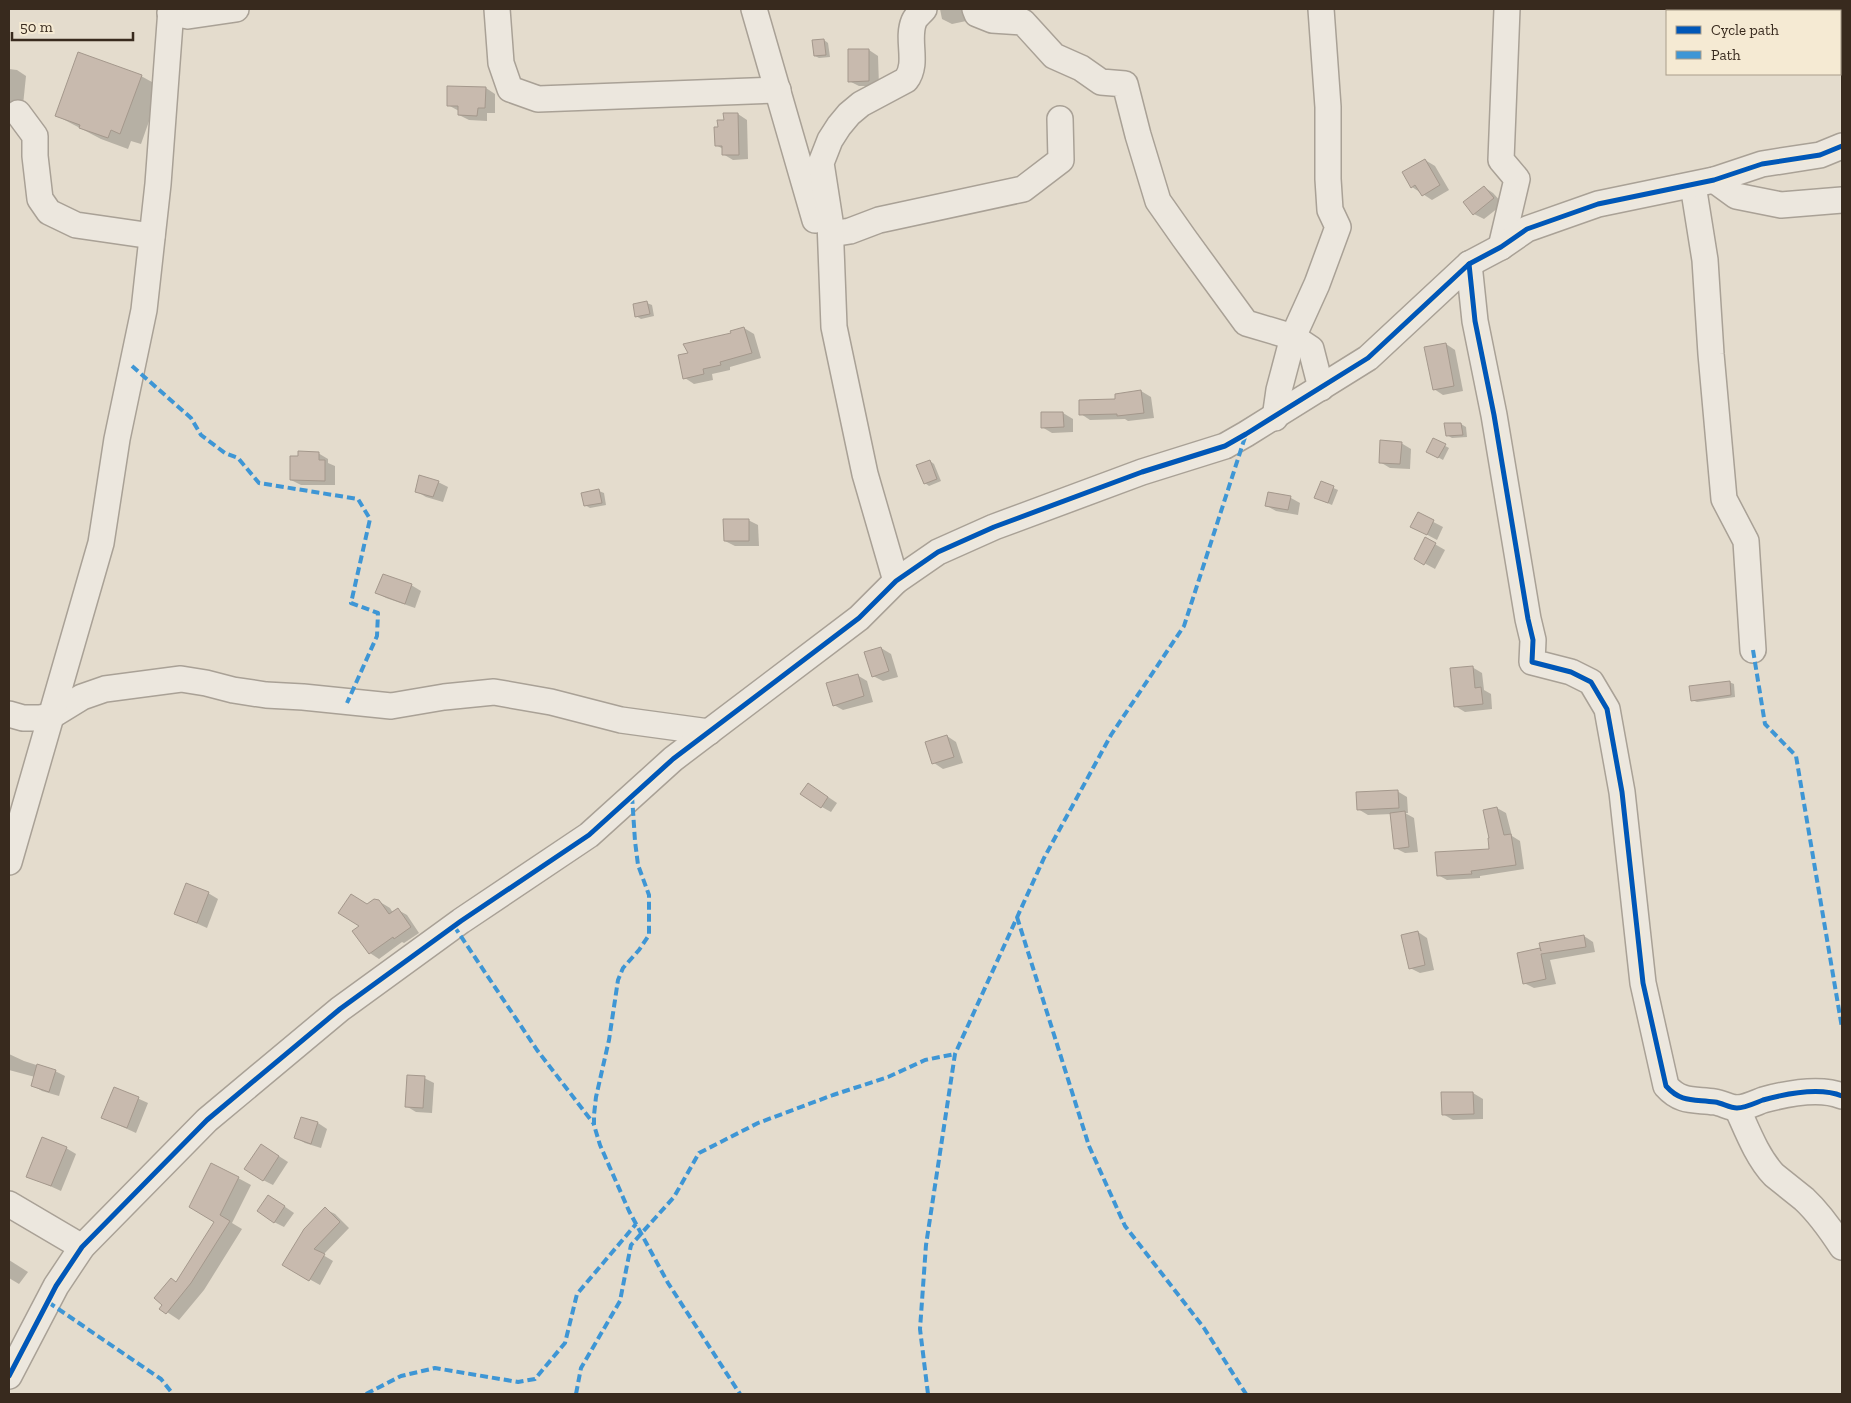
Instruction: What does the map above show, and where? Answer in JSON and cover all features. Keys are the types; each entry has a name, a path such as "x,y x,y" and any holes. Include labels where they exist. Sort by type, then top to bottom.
{"street":[{"path":"9,862 101,543 117,439 144,310 158,184 171,11 188,16 236,9"},
{"path":"497,9 501,63 510,89 538,98 778,90"},
{"path":"754,9 812,206 822,250 832,260"},
{"path":"896,581 865,474 834,327 831,234 821,163 830,140 849,114 861,104 906,80 910,74 914,22 924,9"},
{"path":"975,9 977,14 992,20 1024,22 1054,56 1081,68 1101,82 1126,84 1138,135 1158,201 1246,323 1293,337 1311,349 1321,388"},
{"path":"1275,418 1278,390 1293,337 1318,284 1338,227 1330,210 1328,187 1328,107 1321,9"},
{"path":"1501,247 1517,179 1501,160 1508,9"},
{"path":"18,113 36,136 40,199 49,212 76,225 152,236"},
{"path":"831,234 879,220 1024,188 1061,160 1060,119"},
{"path":"9,1376 56,1286 82,1247 206,1120 340,1009 461,921 589,835 673,759 859,618 896,581 938,552 994,528 1142,472 1225,446 1275,418 1368,358 1469,264 1501,247 1527,229 1598,204 1703,183 1762,164 1820,155 1842,146"},
{"path":"1703,183 1736,196 1781,206 1842,200"},
{"path":"1703,183 1705,260 1711,354 1724,499 1746,541 1753,650"},
{"path":"1469,264 1475,321 1494,415 1532,640 1532,662 1571,672 1591,682 1606,709 1622,792 1643,982 1666,1086 1673,1094 1684,1099 1716,1102 1737,1108 1784,1094 1817,1093 1842,1096"},
{"path":"9,714 23,718 51,716 82,698 105,689 181,679 258,694 391,706 444,697 494,692 551,702 621,720 709,732"},
{"path":"1737,1108 1764,1161 1774,1174 1805,1200 1829,1226 1842,1247"},
{"path":"9,1204 82,1247"}],"building":[{"path":"824,39 826,55 814,56 812,40"},
{"path":"848,49 869,49 869,81 848,82"},
{"path":"78,52 142,75 120,134 111,130 108,138 79,128 80,125 55,116"},
{"path":"447,86 486,87 485,108 478,108 477,116 458,115 458,106 447,106"},
{"path":"723,113 738,113 739,155 722,155 722,146 715,146 714,127 718,127 717,120 724,120"},
{"path":"1425,159 1440,185 1422,196 1415,185 1411,188 1402,172"},
{"path":"1484,186 1494,198 1473,215 1463,202"},
{"path":"647,301 650,314 635,317 633,304"},
{"path":"744,327 752,353 720,362 721,365 703,369 704,374 683,379 678,355 688,353 683,344 731,333 730,331"},
{"path":"1446,343 1454,386 1433,390 1424,347"},
{"path":"1141,390 1144,413 1117,416 1117,414 1079,415 1079,400 1115,399 1115,394"},
{"path":"1041,412 1063,412 1064,427 1041,428"},
{"path":"1444,423 1461,423 1463,435 1446,436"},
{"path":"1433,438 1446,444 1438,458 1426,452"},
{"path":"1380,440 1402,442 1400,464 1379,463"},
{"path":"298,451 319,452 319,460 325,460 325,481 290,480 290,456 298,456"},
{"path":"930,460 937,479 924,484 916,465"},
{"path":"419,475 439,481 433,497 415,492"},
{"path":"1321,481 1334,486 1328,503 1314,498"},
{"path":"599,489 602,503 584,506 581,493"},
{"path":"1268,492 1291,496 1288,510 1265,506"},
{"path":"1418,512 1434,520 1427,535 1410,527"},
{"path":"723,519 749,519 749,541 724,541"},
{"path":"1425,537 1436,543 1424,565 1414,559"},
{"path":"383,574 412,584 405,604 375,593"},
{"path":"881,647 889,671 872,677 864,652"},
{"path":"1473,666 1475,688 1481,687 1483,704 1454,707 1450,668"},
{"path":"858,674 864,696 833,706 826,683"},
{"path":"1730,681 1731,695 1691,701 1689,686"},
{"path":"947,735 954,757 932,764 925,742"},
{"path":"808,783 828,797 821,808 800,794"},
{"path":"1398,790 1399,808 1357,810 1356,792"},
{"path":"1497,807 1504,835 1511,834 1516,865 1471,871 1472,874 1437,876 1435,852 1489,849 1489,838 1483,810"},
{"path":"1405,811 1409,847 1394,849 1390,813"},
{"path":"186,883 209,892 197,923 174,914"},
{"path":"351,894 367,904 374,899 379,900 389,914 398,908 411,927 369,954 352,931 359,926 338,913"},
{"path":"1418,931 1425,965 1409,969 1401,935"},
{"path":"1584,935 1586,947 1541,954 1546,979 1523,984 1517,953 1540,948 1541,951 1539,943"},
{"path":"37,1064 56,1070 49,1092 31,1086"},
{"path":"407,1075 425,1076 423,1108 405,1107"},
{"path":"114,1087 139,1097 127,1128 101,1118"},
{"path":"1441,1092 1473,1092 1474,1114 1442,1115"},
{"path":"301,1117 318,1122 311,1144 294,1138"},
{"path":"42,1137 67,1147 51,1186 26,1177"},
{"path":"261,1144 279,1156 263,1181 244,1169"},
{"path":"211,1163 239,1177 220,1215 230,1221 191,1283 166,1314 159,1309 162,1305 154,1298 171,1278 176,1282 214,1222 189,1207"},
{"path":"268,1195 285,1206 274,1223 257,1211"},
{"path":"325,1207 340,1222 314,1249 325,1254 309,1281 282,1265 304,1229"}],"marked path":[{"path":"132,366 191,418 201,435 225,453 238,458 259,483 358,499 370,519 351,603 378,613 377,636 347,703"},
{"path":"928,1394 920,1329 926,1245 955,1054 1044,858 1111,735 1184,626 1246,434"},
{"path":"1753,650 1765,724 1796,756 1842,1028"},
{"path":"632,796 638,865 649,895 649,935 623,968 618,980 609,1040 596,1097 594,1125 600,1145 629,1211 668,1283 740,1394"},
{"path":"1017,917 1089,1146 1125,1226 1204,1328 1246,1394"},
{"path":"454,926 537,1050 594,1124"},
{"path":"576,1394 581,1368 620,1301 631,1245 674,1197 699,1153 758,1123 888,1077 925,1060 955,1054"},
{"path":"366,1394 401,1376 435,1368 518,1382 535,1379 565,1343 577,1294 636,1224"},
{"path":"48,1302 161,1379 173,1394"}],"cycle path":[{"path":"9,1376 56,1286 82,1247 207,1120 340,1009 461,921 589,835 673,759 859,618 896,581 938,552 994,527 1142,472 1225,446 1368,358 1469,264 1501,247 1527,229 1598,204 1714,180 1762,164 1820,155 1842,146"},
{"path":"1469,264 1475,321 1494,415 1533,640 1532,662 1571,672 1591,682 1607,709 1622,792 1643,983 1666,1086 1683,1098 1715,1102 1737,1108 1763,1100 1802,1092 1823,1092 1842,1096"}]}
